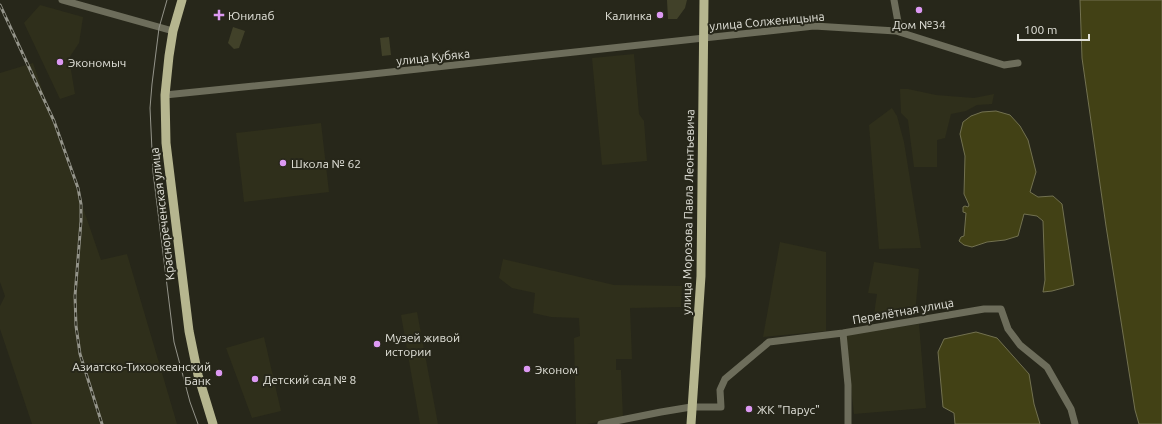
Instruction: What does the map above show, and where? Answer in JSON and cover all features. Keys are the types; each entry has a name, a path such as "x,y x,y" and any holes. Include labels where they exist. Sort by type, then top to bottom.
{"main road":[{"name":"Краснореченская улица","path":"182,0 173,32 169,56 165,95 166,143 188,331 200,381 213,424"},
{"name":"улица Морозова Павла Леонтьевича","path":"691,424 701,276 704,0"}],"street":[{"path":"62,0 173,32"},
{"path":"894,0 898,22 896,31"},
{"name":"улица Солженицына","path":"703,38 814,26 896,31 1004,65 1018,63"},
{"name":"улица Кубяка","path":"165,95 332,79 703,38"},
{"name":"Перелётная улица","path":"691,408 721,407 720,390 723,382 729,375 769,342 843,333 968,311 1001,309 1008,329 1020,346 1047,367 1071,410 1075,424"},
{"path":"843,333 848,385 848,424"},
{"path":"601,424 661,412 691,408"}],"shaded area":[{"path":"1080,0 1162,0 1162,424 1139,424 1135,410 1106,226 1082,58"},
{"path":"40,5 83,17 79,43 69,58 75,94 60,99 24,23"},
{"path":"634,54 639,114 644,121 647,161 602,165 592,58"},
{"path":"33,63 101,260 127,254 177,424 32,424 0,329 0,306 5,296 0,282 0,73"},
{"path":"900,89 908,89 936,95 974,98 994,94 992,104 977,105 966,111 951,114 945,138 937,140 937,167 914,167 908,120 901,113"},
{"path":"892,108 897,116 904,142 921,248 879,249 869,125"},
{"path":"996,111 1010,115 1020,126 1028,140 1036,172 1030,192 1038,197 1053,196 1062,204 1074,285 1043,292 1045,280 1043,221 1037,216 1024,214 1018,236 1005,240 987,242 972,247 964,245 959,241 961,237 964,236 966,213 963,212 963,207 968,207 969,205 964,194 965,156 960,134 963,122 971,116 982,112"},
{"name":"Школа № 62","path":"321,123 329,192 244,202 236,133"},
{"path":"780,242 826,252 826,331 763,337"},
{"path":"503,259 614,285 682,286 681,307 630,308 632,359 616,359 616,370 621,370 623,418 587,424 576,424 574,338 580,336 579,318 551,317 533,313 535,293 512,288 499,278"},
{"path":"874,262 919,269 915,315 873,321 877,294 868,293"},
{"path":"417,312 438,424 420,424 401,315"},
{"path":"919,324 926,408 854,414 845,335"},
{"path":"976,332 997,338 1029,374 1034,404 1040,424 955,424 954,413 943,407 938,352 944,339"},
{"name":"Детский сад № 8","path":"264,337 281,411 252,418 226,348"}],"green space":[{"path":"667,0 687,0 685,8 677,19 668,19"},
{"path":"233,27 245,31 239,48 234,49 228,43"},
{"path":"389,37 391,55 382,56 380,38"}],"tram line":[{"path":"167,0 159,28 150,108 153,172 174,342 190,402 198,424"}],"railway":[{"path":"0,5 54,121 78,188 81,204 81,221 75,296 76,326 80,354 102,424"}],"place":[{"name":"Дом №34","path":"919,10"},
{"name":"Юнилаб","path":"219,15"},
{"name":"Калинка","path":"660,15"},
{"name":"Экономыч","path":"60,62"},
{"name":"Школа № 62","path":"283,163"},
{"name":"Музей живой истории","path":"377,344"},
{"name":"Эконом","path":"527,369"},
{"name":"Азиатско-Тихоокеанский Банк","path":"219,373"},
{"name":"Детский сад № 8","path":"255,379"},
{"name":"ЖК \"Парус\"","path":"749,409"}]}
